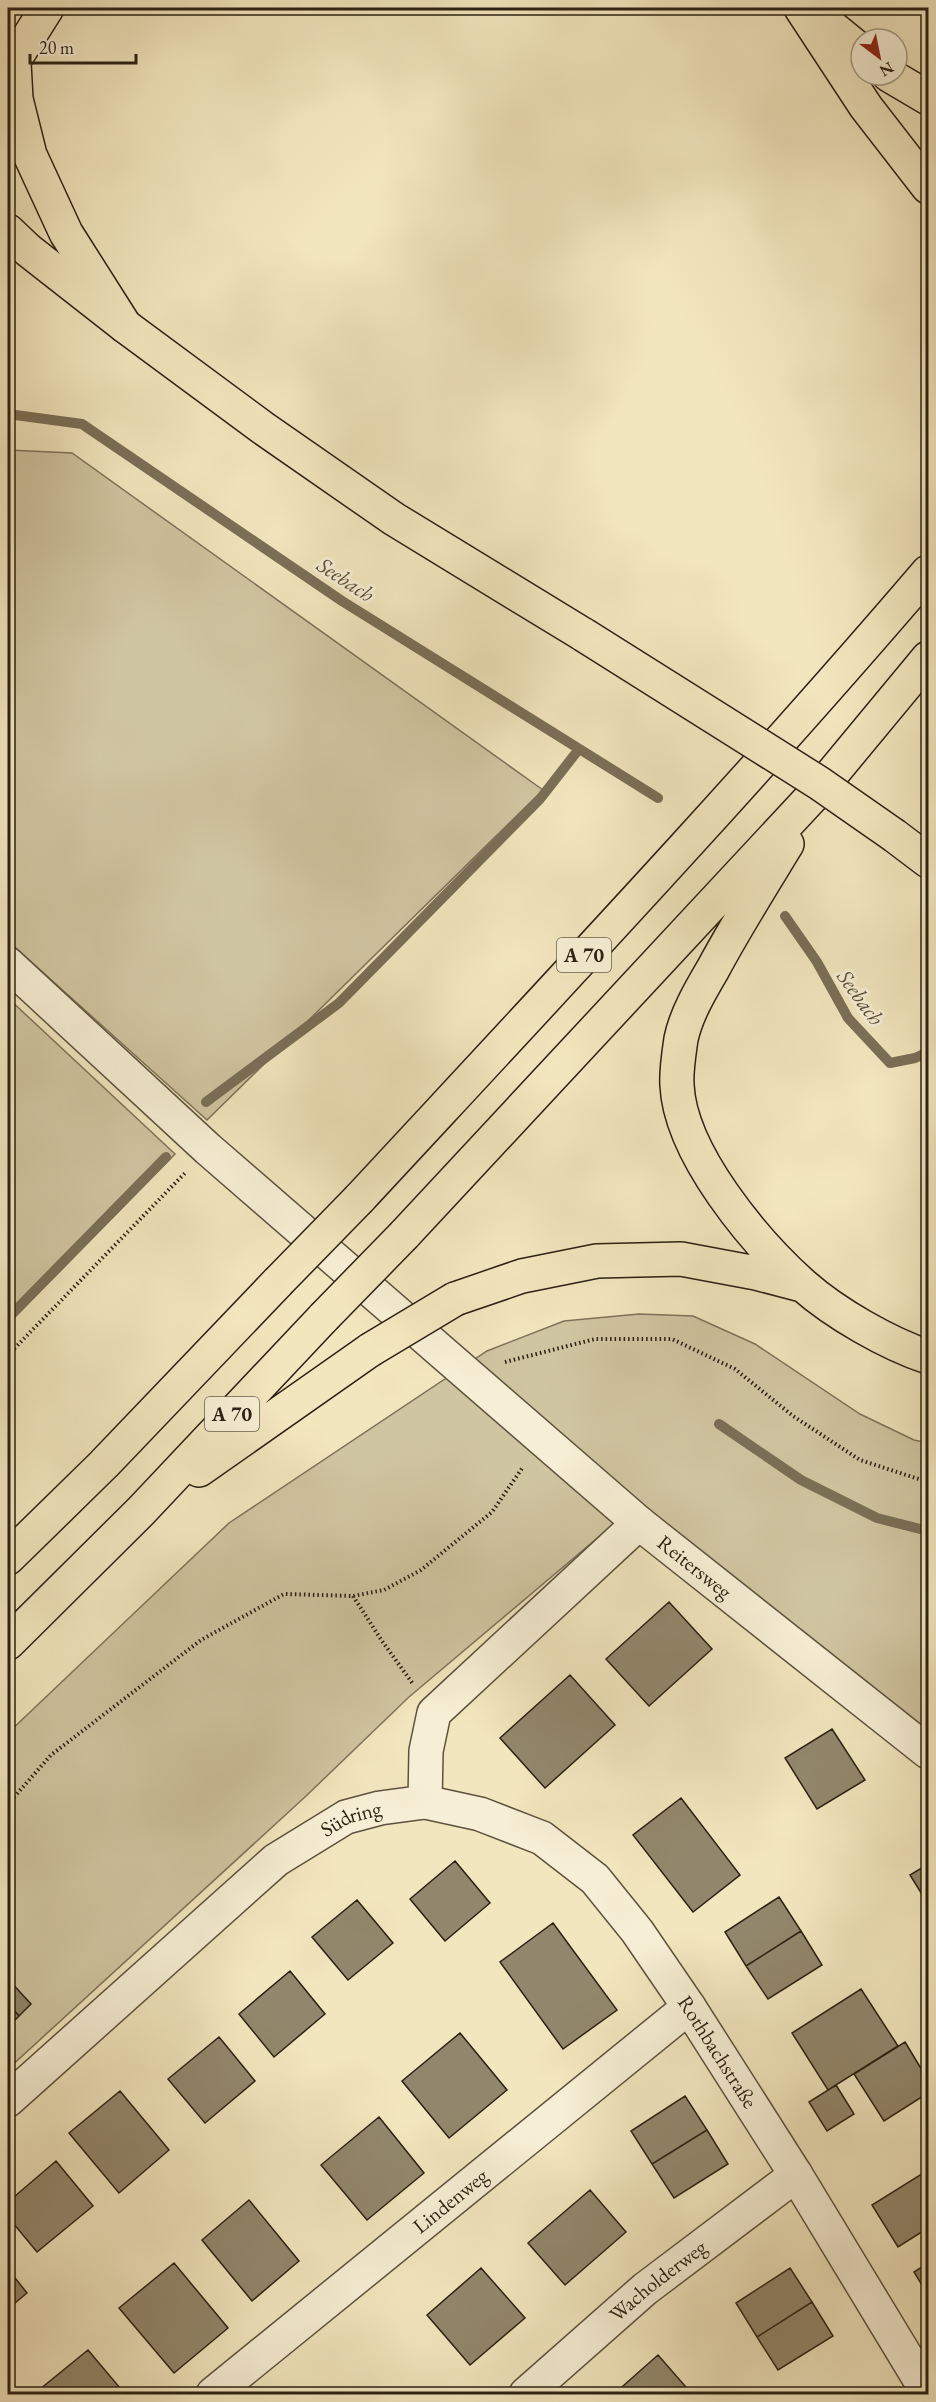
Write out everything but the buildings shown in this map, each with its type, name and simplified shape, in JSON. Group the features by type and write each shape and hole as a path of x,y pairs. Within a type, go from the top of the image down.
{"main road":[{"path":"47,8 11,67 16,99 30,155 66,232 125,326"},
{"path":"801,8 866,107 928,187"},
{"path":"807,8 849,41"},
{"path":"909,87 928,98"},
{"path":"8,231 28,250 125,326 263,428 394,519 780,758 928,861"},
{"path":"901,604 928,552"},
{"name":"A 70","path":"8,1558 104,1464 359,1199 633,902 928,572"},
{"name":"A 70","path":"8,1643 141,1511 404,1235 822,786 928,658"},
{"path":"822,786 696,999 682,1038 677,1085 685,1122 702,1164 765,1246 804,1286 858,1324 928,1357"},
{"path":"141,1511 370,1350 455,1299 522,1276 597,1261 681,1259 756,1273 804,1286"}],"street":[{"name":"Reitersweg","path":"8,964 208,1149 639,1523 928,1752"},
{"path":"425,1802 426,1751 435,1713 639,1523"},
{"name":"Rothbachstraße","path":"425,1802 480,1814 542,1838 595,1879 638,1931 689,2007 796,2175 928,2393"},
{"name":"Südring","path":"8,2100 276,1860 346,1817 380,1808 425,1802"},
{"name":"Lindenweg","path":"213,2394 689,2007"},
{"name":"Wacholderweg","path":"542,2389 645,2289 796,2175"}],"path":[{"path":"8,1355 208,1149"},
{"path":"467,1374 513,1359 595,1339 672,1339 735,1369 793,1416 860,1460 928,1482"},
{"path":"8,1804 51,1755 201,1640 284,1594 353,1596 384,1590 421,1570 492,1512 541,1438"},
{"path":"353,1596 382,1641 435,1713"}],"shaded area":[{"path":"8,450 72,453 543,790 207,1120 8,941"},
{"path":"8,998 175,1154 8,1324"},
{"path":"639,1314 693,1316 755,1344 860,1414 914,1440 928,1443 928,1748 633,1508 409,1697 305,1797 8,2069 8,1733 229,1523 487,1351 564,1321"}],"waterway":[{"name":"Seebach","path":"8,414 82,424 342,601 658,798"},
{"path":"206,1102 339,1003 540,799 579,749"},
{"name":"Seebach","path":"785,916 817,962 848,1018 890,1063 915,1058 928,1052"},
{"path":"8,1318 166,1157"},
{"path":"719,1424 801,1480 877,1518 928,1531"}]}
